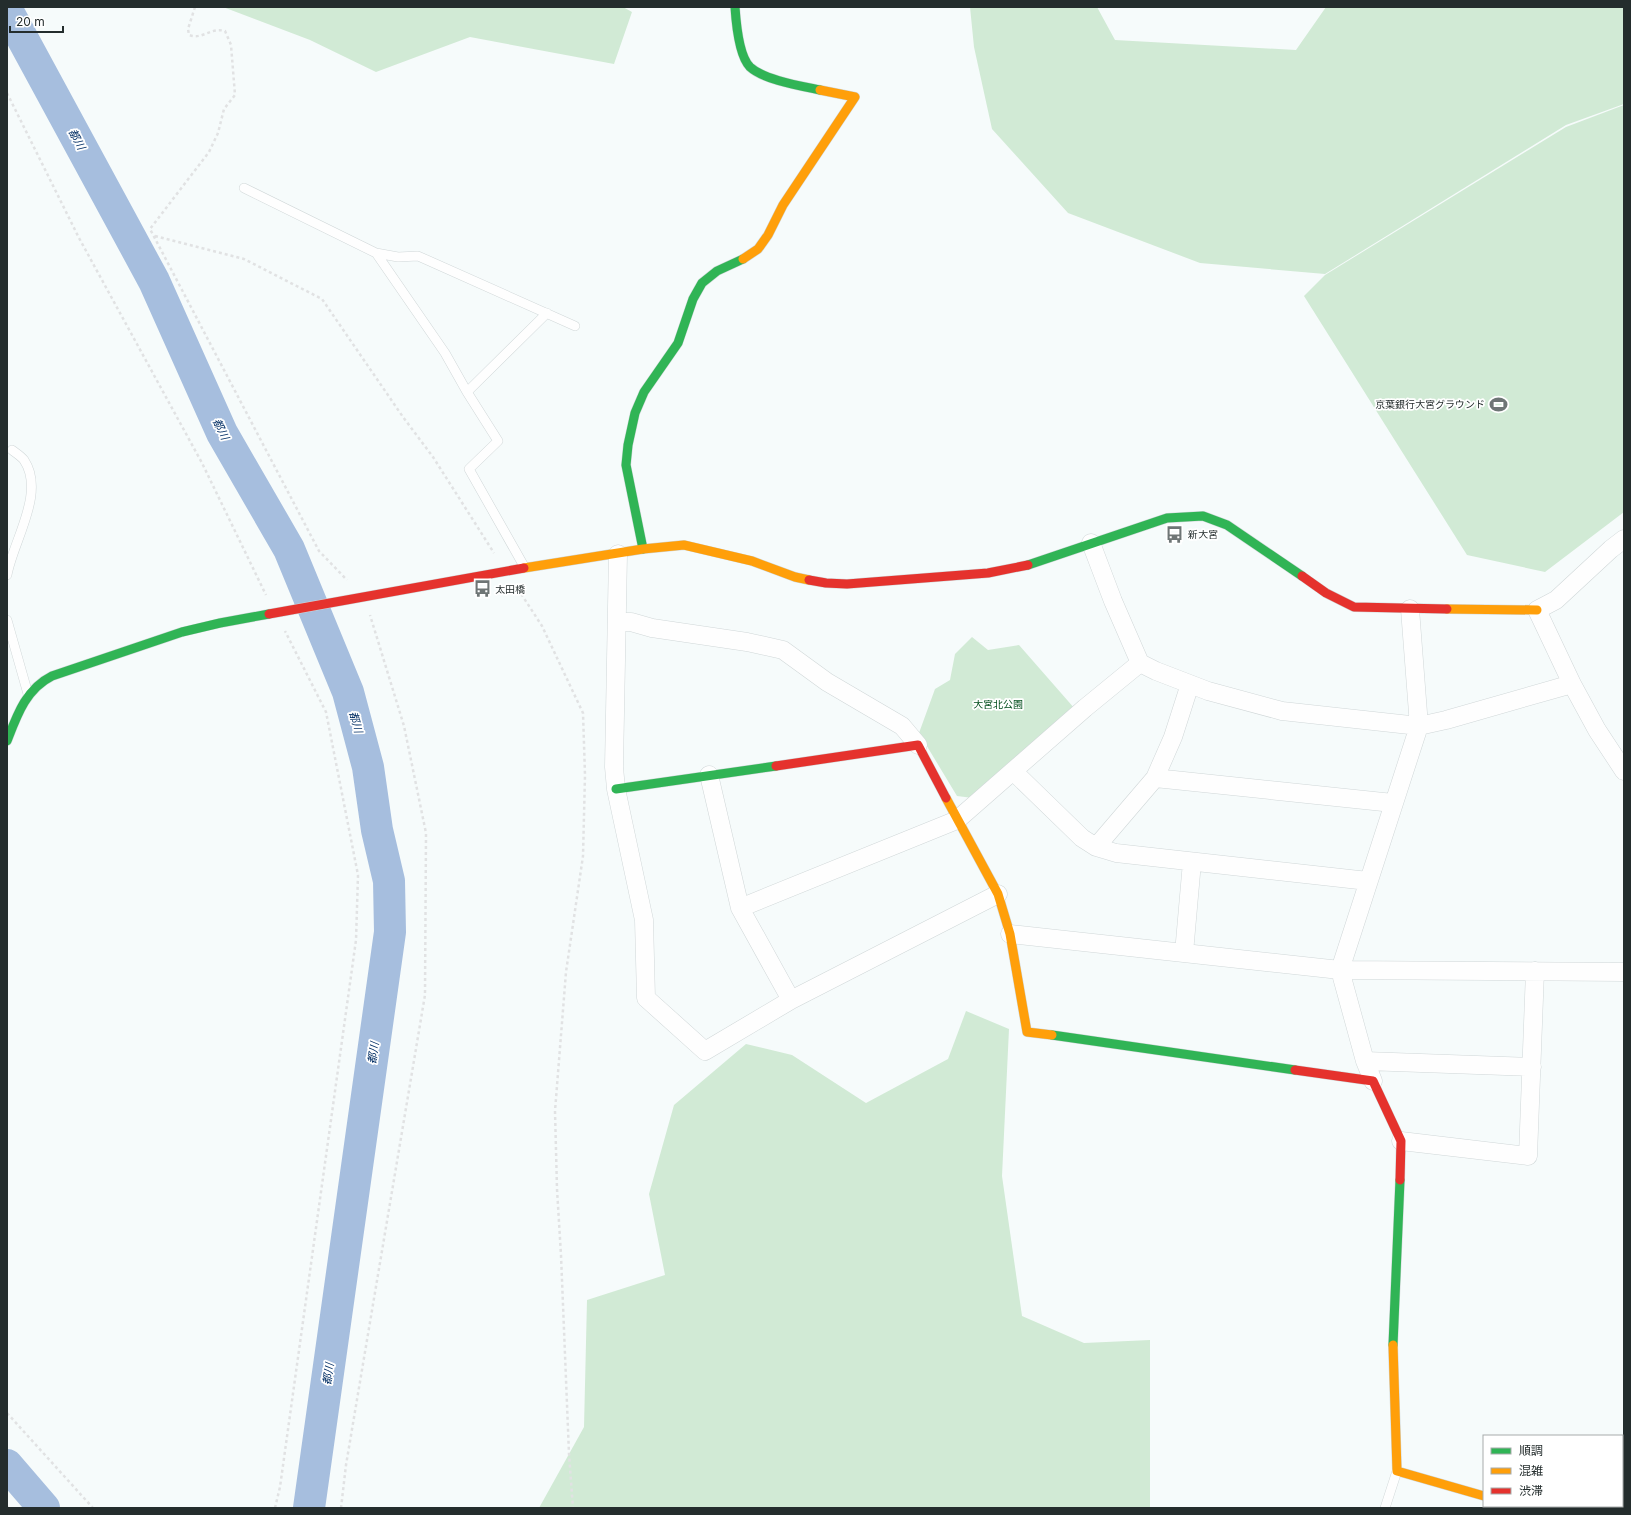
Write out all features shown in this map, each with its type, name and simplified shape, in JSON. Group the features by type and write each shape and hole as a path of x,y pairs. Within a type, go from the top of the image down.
{"street":[{"path":"643,549 626,465 628,445 635,413 644,392 678,343 693,300 702,283 717,272 746,258 758,250 768,235 783,204 855,98 768,77 750,67 744,58 735,7"},
{"path":"7,741 18,710 29,695 42,682 59,672 182,632 220,623 275,613 525,568 643,549 684,545 752,561 795,578 826,583 847,584 995,572 1024,567 1167,518 1203,516 1227,525 1326,593 1354,607 1537,610 1556,600 1610,549 1624,539"},
{"path":"1091,543 1113,601 1140,663 1156,671 1208,691 1282,711 1419,726 1446,720 1572,684"},
{"path":"618,554 614,767 616,788 644,920 646,998 705,1051 791,1000 998,894"},
{"path":"1410,609 1419,726 1340,970 1365,1061 1401,1141 1393,1351 1397,1472 1483,1496"},
{"path":"1537,610 1572,684 1597,730 1624,771"},
{"path":"617,622 631,622 652,628 747,642 783,650 827,682 902,726 918,745 998,894 1010,934 1027,1032 1373,1081"},
{"path":"740,908 957,820 1085,708 1140,663"},
{"path":"1096,847 1155,778 1173,737 1190,684"},
{"path":"616,788 918,745"},
{"path":"1013,771 1082,838 1096,847 1116,853 1368,881"},
{"path":"709,775 740,908 791,1000"},
{"path":"1155,778 1393,803"},
{"path":"1184,953 1192,862"},
{"path":"1010,934 1340,970 1624,972"},
{"path":"1401,1141 1528,1156 1535,971"},
{"path":"1365,1061 1532,1067"},
{"path":"1566,1507 1578,1508"}],"lane":[{"path":"244,188 376,254 398,257 418,256 575,326"},
{"path":"376,254 445,353 467,392 498,440 469,469 525,568"},
{"path":"467,392 547,313"},
{"path":"7,575 9,562 25,522 30,494 30,476 24,460 12,450"},
{"path":"7,620 17,659 29,695"},
{"path":"1385,1508 1397,1472"}],"path":[{"path":"195,7 188,29 189,35 196,38 218,29 224,31 231,45 235,95 224,109 218,134 209,152 150,229 319,551 365,598 404,726 426,833 425,994 340,1508"},
{"path":"7,93 79,238 202,463 275,613 326,712 358,875 356,940 282,1471 275,1508"},
{"path":"155,236 244,258 322,299 433,458 542,626 583,713 585,774 583,856 566,972 555,1111 569,1454 573,1508"},
{"path":"7,1413 93,1508"}],"green space":[{"path":"223,7 623,7 632,12 614,64 470,37 376,72 310,40"},
{"path":"970,7 1097,7 1115,40 1296,50 1326,7 1624,7 1624,104 1566,125 1325,274 1200,263 1068,213 992,129 974,47"},
{"name":"京葉銀行大宮グラウンド","path":"1624,105 1624,512 1545,572 1467,555 1304,296 1325,275 1566,127"},
{"name":"大宮北公園","path":"972,637 988,650 1019,645 1075,709 973,798 957,796 919,733 935,689 950,680 955,654"},
{"path":"966,1011 1009,1029 1002,1176 1022,1316 1084,1343 1150,1340 1150,1508 539,1508 584,1427 587,1300 665,1275 649,1194 674,1105 746,1044 792,1055 866,1103 948,1059"}],"waterway":[{"name":"都川","path":"7,10 154,281 222,433 289,549 348,692 368,767 377,830 389,881 390,932 309,1508"},
{"path":"7,1465 44,1508"}],"traffic: fast":[{"path":"735,7 737,30 741,47 746,62 750,67 756,72 773,79 820,90"},
{"path":"643,549 626,465 628,445 635,413 644,392 678,343 693,299 702,283 717,271 743,259"},
{"path":"1028,565 1167,518 1203,516 1227,525 1302,576"},
{"path":"7,741 19,712 29,695 43,681 52,676 182,632 269,614"},
{"path":"616,789 776,766"},
{"path":"1052,1035 1295,1070"},
{"path":"1393,1345 1400,1180"}],"traffic: slow":[{"path":"743,259 758,249 768,235 783,205 855,97 820,90"},
{"path":"524,568 643,549 684,545 752,561 795,577 809,580"},
{"path":"1447,609 1537,610"},
{"path":"946,798 998,894 1010,934 1027,1032 1052,1035"},
{"path":"1393,1345 1397,1471 1483,1496"}],"traffic: jam":[{"path":"809,580 826,583 847,584 988,573 1028,565"},
{"path":"269,614 524,568"},
{"path":"1302,576 1326,593 1354,607 1447,609"},
{"path":"776,766 918,745 946,798"},
{"path":"1295,1070 1373,1081 1401,1141 1400,1180"}],"place":[{"name":"京葉銀行大宮グラウンド","path":"1498,404"},
{"name":"新大宮","path":"1175,534"},
{"name":"太田橋","path":"482,589"}]}
